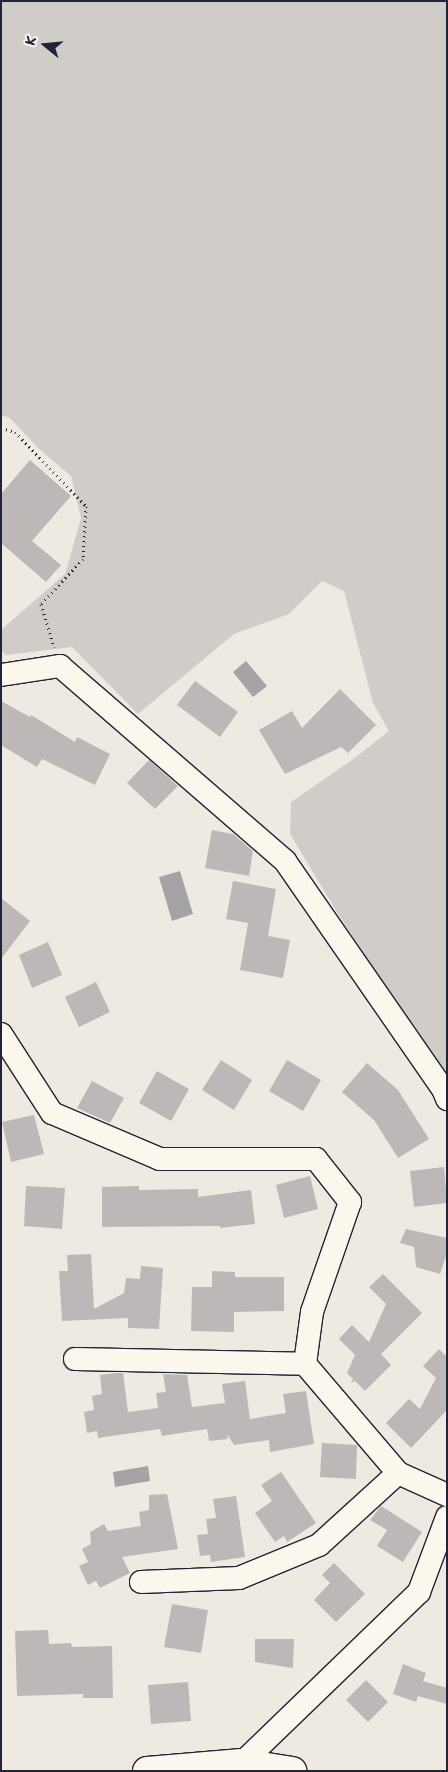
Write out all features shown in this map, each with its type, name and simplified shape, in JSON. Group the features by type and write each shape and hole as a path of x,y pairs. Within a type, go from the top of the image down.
{"street":[{"path":"1,675 60,666 285,861 443,1090 447,1100"},
{"path":"1,1034 52,1112 160,1159 316,1159 350,1202 312,1312 305,1364 398,1473 447,1495"},
{"path":"76,1359 305,1364"},
{"path":"140,1582 239,1578 319,1545 398,1473"},
{"path":"242,1763 418,1592 447,1517"},
{"path":"148,1771 242,1763 292,1771"}],"path":[{"path":"1,428 15,432 86,506 83,559 41,604 60,666"}],"shaded area":[{"path":"1,1 447,1 447,1076 444,1077 340,917 290,834 291,802 352,760 389,731 373,703 344,591 322,581 289,614 234,634 138,714 72,647 6,655 1,650 1,630 65,574 81,518 71,476 39,449 10,418 1,415"},
{"path":"246,661 267,686 253,697 233,672"},
{"path":"180,871 193,914 172,921 159,877"},
{"path":"148,1466 150,1481 115,1487 113,1472"}],"building":[{"path":"30,460 71,496 32,541 61,565 46,582 1,543 1,494"},
{"path":"195,681 238,712 220,737 177,705"},
{"path":"340,689 376,725 348,753 341,747 285,774 259,730 292,711 302,728"},
{"path":"1,701 30,717 31,715 75,742 77,737 110,754 95,785 42,759 37,767 1,745"},
{"path":"149,760 178,786 155,809 127,783"},
{"path":"212,830 233,834 253,851 249,876 205,868"},
{"path":"233,881 276,889 268,936 290,940 283,978 240,970 248,923 226,919"},
{"path":"1,898 30,921 1,959"},
{"path":"48,942 62,975 32,988 19,955"},
{"path":"96,982 110,1012 79,1027 65,997"},
{"path":"221,1060 252,1080 234,1110 202,1090"},
{"path":"287,1060 321,1080 303,1111 269,1091"},
{"path":"367,1063 398,1090 429,1139 398,1158 374,1120 342,1092"},
{"path":"157,1071 189,1089 171,1121 139,1103"},
{"path":"92,1081 124,1098 110,1123 77,1108"},
{"path":"34,1115 44,1154 11,1162 2,1122"},
{"path":"444,1167 447,1203 414,1207 410,1171"},
{"path":"310,1176 318,1209 284,1218 276,1185"},
{"path":"26,1186 65,1188 62,1229 24,1226"},
{"path":"139,1186 139,1190 198,1189 198,1197 251,1190 255,1224 220,1228 220,1226 102,1227 102,1187"},
{"path":"406,1229 447,1238 447,1253 440,1274 416,1267 414,1247 400,1243"},
{"path":"91,1254 94,1309 124,1293 126,1278 140,1279 141,1266 163,1268 159,1329 128,1328 128,1318 62,1321 59,1271 68,1271 67,1255"},
{"path":"212,1271 235,1272 235,1277 284,1277 284,1311 234,1312 234,1332 191,1331 192,1287 212,1287"},
{"path":"383,1274 422,1313 381,1354 391,1365 365,1391 355,1381 351,1383 353,1379 347,1373 355,1355 339,1339 352,1325 369,1342 386,1304 369,1287"},
{"path":"439,1349 447,1357 447,1410 411,1448 386,1423 409,1399 420,1409 436,1378 423,1366"},
{"path":"123,1373 128,1412 158,1408 156,1393 166,1392 163,1374 187,1375 192,1407 225,1403 222,1384 245,1381 250,1419 286,1413 283,1394 306,1391 314,1444 270,1452 269,1440 234,1445 227,1434 228,1439 209,1441 207,1429 162,1436 160,1429 98,1438 97,1431 87,1433 84,1412 94,1410 92,1396 102,1394 100,1375"},
{"path":"322,1443 357,1445 356,1479 320,1477"},
{"path":"281,1472 316,1523 287,1542 284,1536 275,1542 255,1513 272,1501 261,1485"},
{"path":"167,1494 178,1549 122,1557 130,1573 100,1588 96,1581 88,1585 79,1566 88,1562 82,1549 91,1544 90,1532 104,1524 108,1531 141,1526 139,1512 149,1510 149,1495"},
{"path":"236,1496 245,1557 211,1562 210,1555 200,1556 197,1535 208,1534 206,1519 216,1518 213,1499"},
{"path":"381,1506 422,1532 403,1562 377,1546 387,1530 370,1520"},
{"path":"334,1563 365,1594 336,1622 314,1600 330,1583 322,1575"},
{"path":"172,1604 208,1610 201,1653 164,1647"},
{"path":"48,1630 49,1644 71,1643 72,1647 112,1646 113,1698 83,1698 83,1694 17,1696 15,1631"},
{"path":"255,1639 294,1639 293,1668 255,1662"},
{"path":"403,1664 426,1673 423,1681 447,1688 447,1704 418,1696 416,1702 393,1694"},
{"path":"366,1680 388,1702 368,1722 346,1700"},
{"path":"188,1682 191,1721 151,1724 148,1685"}]}
